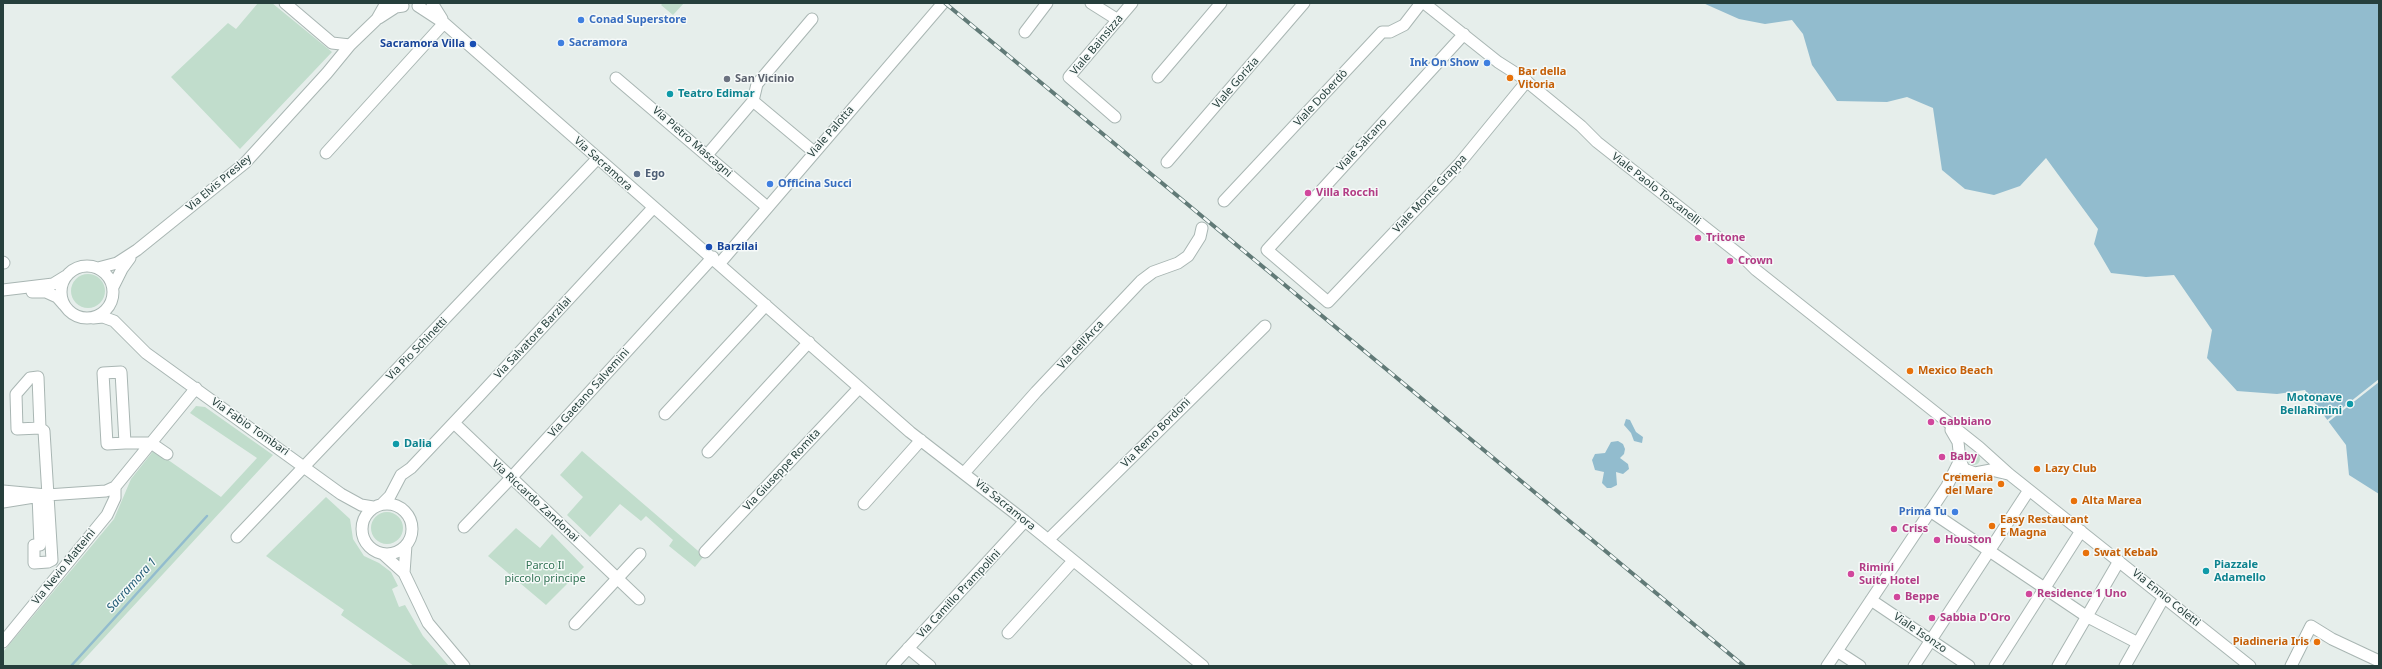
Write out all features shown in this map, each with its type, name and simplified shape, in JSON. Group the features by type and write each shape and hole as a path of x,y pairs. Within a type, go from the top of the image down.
{"street":[{"path":"285,3 332,43 350,45"},
{"name":"Via Elvis Presley","path":"327,73 338,66 361,36 377,19 386,3"},
{"name":"Via Sacramora","path":"432,3 444,23"},
{"name":"Viale Palotta","path":"716,260 767,207 943,3"},
{"path":"1025,32 1048,3"},
{"path":"1091,3 1118,20"},
{"name":"Viale Bainsizza","path":"1115,117 1069,78 1132,3"},
{"path":"1158,77 1221,3"},
{"name":"Viale Gorizia","path":"1167,162 1304,3"},
{"name":"Viale Paolo Toscanelli","path":"1422,3 1527,81 1581,126 1597,142 2081,531"},
{"name":"Viale Doberdò","path":"1224,201 1382,32 1390,32 1404,25 1422,3"},
{"path":"401,4 421,4"},
{"name":"Via Elvis Presley","path":"377,19 401,4"},
{"name":"Via Sacramora","path":"421,4 653,208 716,260 859,388 921,440 1025,521 1203,666"},
{"path":"707,155 753,101 757,84 812,20"},
{"path":"326,153 444,23"},
{"name":"Viale Salcano","path":"1328,302 1267,250 1464,34"},
{"name":"Via Elvis Presley","path":"98,268 117,263 137,250 245,163 327,73 334,62 361,36"},
{"path":"332,43 334,62"},
{"name":"Via Pietro Mascagni","path":"616,78 767,207"},
{"name":"Viale Monte Grappa","path":"1328,302 1476,144 1527,81"},
{"path":"753,101 814,152"},
{"name":"Via Pio Schinetti","path":"237,537 597,159"},
{"name":"Via Salvatore Barzilai","path":"378,506 390,496 401,475 411,468 454,423 653,208"},
{"name":"Via dell'Arca","path":"964,473 1036,392 1141,281 1154,272 1178,263 1188,256 1200,237 1202,228"},
{"name":"Via Elvis Presley","path":"113,292 122,269 137,250"},
{"name":"Via Gaetano Salvemini","path":"464,527 716,260"},
{"path":"81,266 98,268 108,276 113,292 106,311 93,318 77,317 64,306 57,297 46,292 3,291 53,284 81,266"},
{"path":"64,306 61,290 67,275"},
{"name":"Via Fabio Tombari","path":"113,292 116,314 158,361"},
{"path":"692,377 765,304"},
{"path":"665,414 765,304"},
{"name":"Via Fabio Tombari","path":"93,318 103,317 114,321 146,352 306,466 341,494 357,511 362,523"},
{"name":"Via Remo Bordoni","path":"1048,540 1265,326"},
{"path":"708,452 809,342"},
{"path":"125,443 121,372 102,373 107,444 151,443 167,454"},
{"path":"40,428 17,429 16,394 30,378 38,377 40,428 44,432 40,495 40,545 34,545 34,563 48,562 52,560 40,495"},
{"path":"3,491 40,495 106,491 115,487 196,388"},
{"name":"Via Giuseppe Romita","path":"705,552 859,388"},
{"name":"Viale Paolo Toscanelli","path":"1945,421 1957,438 1961,465 1969,472 1981,470 1999,471 2009,474"},
{"name":"Via Riccardo Zandonai","path":"454,423 639,599"},
{"path":"864,504 921,440"},
{"path":"1827,666 1947,486 1965,448 1972,446 1982,450 1987,458 1986,465 1981,470"},
{"name":"Via Salvatore Barzilai","path":"401,508 399,494 411,468"},
{"path":"1947,486 1956,478 1969,472"},
{"name":"Via Nevio Matteini","path":"3,642 107,515 115,498 115,487"},
{"path":"1914,666 2029,490"},
{"name":"Via Fabio Tombari","path":"341,494 361,505 378,506"},
{"path":"3,502 33,498 40,495"},
{"path":"395,505 401,508 406,513 412,525 410,539 406,545 396,553 383,554 376,552 362,537 362,523 368,511 378,506 395,505"},
{"path":"1930,511 1988,552 2086,616 2138,643"},
{"name":"Via Camillo Prampolini","path":"892,666 1025,521"},
{"path":"1995,666 2081,531"},
{"name":"Via Ennio Coletti","path":"2081,531 2250,666"},
{"path":"404,573 406,545"},
{"path":"383,554 404,573 428,623 464,666"},
{"path":"575,624 640,554"},
{"path":"1008,633 1073,561"},
{"path":"2058,666 2119,561"},
{"path":"2125,666 2164,597"},
{"name":"Viale Isonzo","path":"1871,600 1969,666"},
{"path":"2291,666 2311,626 2332,639 2379,661"},
{"path":"908,648 930,666"},
{"path":"1837,651 1860,666"}],"green space":[{"path":"258,3 272,3 332,52 240,149 171,77 228,23 236,29"},
{"path":"663,3 684,3 673,15 661,5"},
{"path":"88,274 100,279 105,291 100,303 88,308 76,303 71,291 76,279"},
{"path":"196,406 205,407 273,455 78,666 3,666 3,652 114,519 131,479 154,450 221,497 257,458 190,413"},
{"path":"582,451 704,556 695,567 669,546 673,540 646,516 641,521 620,504 590,537 567,515 583,497 560,475"},
{"path":"1976,453 1979,454 1979,464 1972,465 1969,464 1968,457 1969,454"},
{"path":"326,497 350,519 353,539 364,556 379,563 391,572 398,586 392,589 399,607 405,605 423,636 449,666 414,666 341,615 344,610 266,556"},
{"path":"390,512 396,514 401,519 403,528 401,537 396,542 384,544 378,542 373,537 371,525 373,519 378,514"},
{"name":"Parco Il piccolo principe","path":"516,528 540,548 552,534 584,567 546,605 488,556"}],"water":[{"path":"1703,3 2379,3 2379,494 2349,475 2346,445 2305,390 2277,394 2237,391 2207,358 2212,330 2174,275 2146,277 2111,273 2094,244 2098,229 2046,158 2020,186 1994,195 1965,189 1942,170 1933,108 1907,97 1887,102 1837,101 1812,65 1803,34 1792,20 1765,24 1739,19"},
{"path":"1626,419 1630,420 1636,432 1643,437 1642,443 1634,441 1631,433 1624,425"},
{"path":"1618,441 1623,444 1625,449 1624,454 1620,458 1628,464 1629,469 1623,474 1616,472 1617,485 1607,488 1602,483 1604,472 1595,470 1592,460 1595,454 1605,453 1611,442"}],"pier":[{"name":"Motonave BellaRimini","path":"2379,379 2379,382 2327,423 2326,421"}],"waterway":[{"name":"Sacramora 1","path":"71,666 207,516"}],"railway":[{"path":"945,3 1744,666"}],"place":[{"name":"Conad Superstore","path":"581,20"},
{"name":"Sacramora","path":"561,43"},
{"name":"Sacramora Villa","path":"473,44"},
{"name":"Ink On Show","path":"1487,63"},
{"name":"Bar della Vitoria","path":"1510,78"},
{"name":"San Vicinio","path":"727,79"},
{"name":"Teatro Edimar","path":"670,94"},
{"name":"Ego","path":"637,174"},
{"name":"Officina Succi","path":"770,184"},
{"name":"Villa Rocchi","path":"1308,193"},
{"name":"Tritone","path":"1698,238"},
{"name":"Barzilai","path":"709,247"},
{"name":"Crown","path":"1730,261"},
{"name":"Mexico Beach","path":"1910,371"},
{"name":"Motonave BellaRimini","path":"2350,404"},
{"name":"Gabbiano","path":"1931,422"},
{"name":"Dalia","path":"396,444"},
{"name":"Baby","path":"1942,457"},
{"name":"Lazy Club","path":"2037,469"},
{"name":"Cremeria del Mare","path":"2001,484"},
{"name":"Alta Marea","path":"2074,501"},
{"name":"Prima Tu","path":"1955,512"},
{"name":"Easy Restaurant E Magna","path":"1992,526"},
{"name":"Criss","path":"1894,529"},
{"name":"Houston","path":"1937,540"},
{"name":"Swat Kebab","path":"2086,553"},
{"name":"Piazzale Adamello","path":"2206,571"},
{"name":"Rimini Suite Hotel","path":"1851,574"},
{"name":"Residence 1 Uno","path":"2029,594"},
{"name":"Beppe","path":"1897,597"},
{"name":"Sabbia D'Oro","path":"1932,618"},
{"name":"Piadineria Iris","path":"2317,642"}]}
